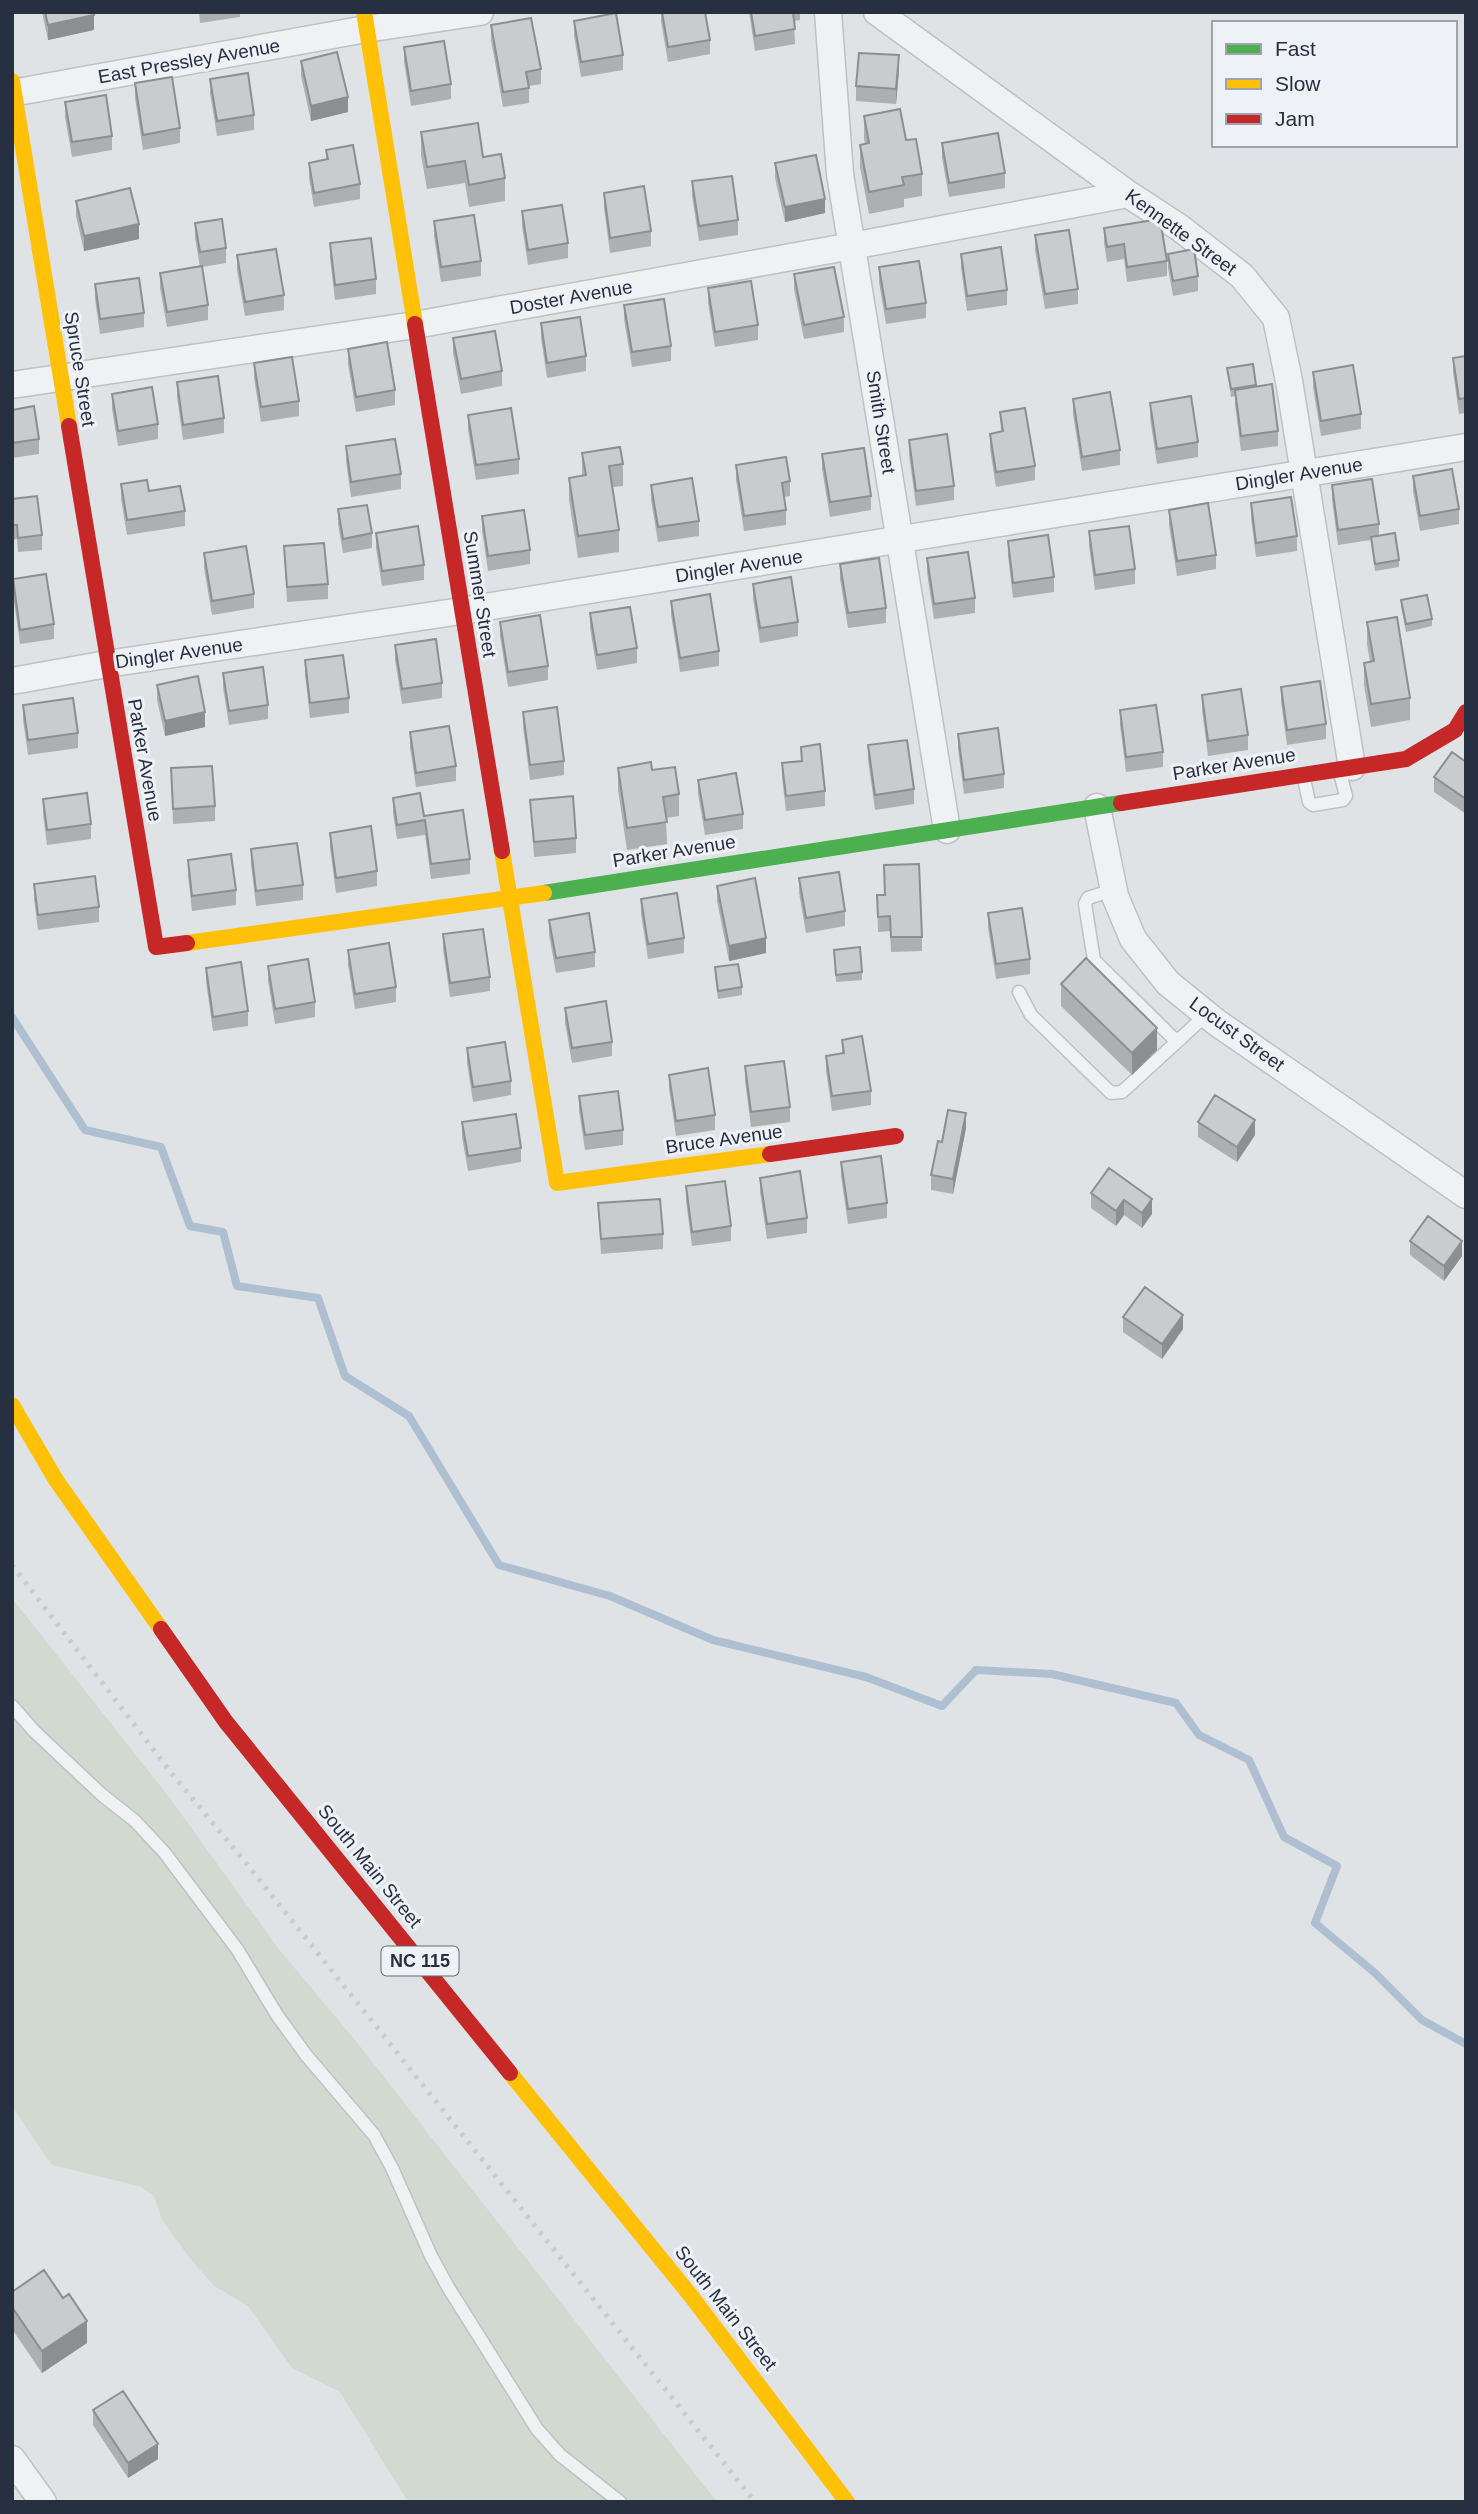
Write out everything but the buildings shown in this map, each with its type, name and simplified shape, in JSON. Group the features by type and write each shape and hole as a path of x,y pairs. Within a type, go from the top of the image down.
{"street":[{"name":"East Pressley Avenue","path":"13,89 365,21 480,12"},
{"name":"Smith Street","path":"828,12 840,174 947,830"},
{"name":"Kennette Street","path":"877,12 1128,194 1180,228 1242,276 1276,318 1304,474 1346,768"},
{"name":"Summer Street","path":"365,21 557,1183"},
{"name":"Spruce Street","path":"13,89 107,664"},
{"name":"Doster Avenue","path":"12,385 415,325 1128,194"},
{"name":"Dingler Avenue","path":"12,681 107,664 461,611 1466,447"},
{"name":"Parker Avenue","path":"107,664 156,947 509,898 1406,759 1455,730 1466,712"},
{"name":"Locust Street","path":"1097,807 1113,890 1133,939 1168,983 1207,1014 1466,1195"},
{"name":"Bruce Avenue","path":"557,1183 896,1136"},
{"name":"South Main Street","path":"12,1405 55,1480 226,1722 691,2296 847,2502"},
{"path":"12,2459 43,2502"}],"lane":[{"path":"1303,775 1309,802 1313,805 1343,800 1346,796 1346,768"},
{"path":"1113,890 1088,898 1085,904 1094,960 1172,1038 1180,1039"},
{"path":"1019,992 1031,1015 1111,1093 1122,1093 1207,1014"},
{"path":"12,1706 44,1740 101,1794 135,1821 164,1852 237,1949 277,2015 306,2055 374,2135 442,2277 537,2429 560,2455 620,2502"}],"shaded area":[{"path":"12,1598 169,1797 278,1948 359,2045 717,2502 408,2502 340,2392 292,2368 248,2306 214,2286 162,2220 154,2196 139,2186 52,2165 12,2107"}],"waterway":[{"path":"12,1017 85,1130 161,1147 190,1226 223,1232 237,1286 318,1298 345,1376 409,1416 499,1565 610,1596 713,1640 866,1677 942,1706 976,1670 1052,1674 1176,1703 1199,1735 1249,1760 1284,1837 1337,1866 1315,1923 1375,1973 1422,2020 1466,2044"}],"railway":[{"path":"12,1565 172,1774 242,1858 755,2502"}],"traffic: fast":[{"path":"544,893 1121,803"}],"traffic: slow":[{"path":"364,12 415,324"},
{"path":"12,81 69,426"},
{"path":"502,851 557,1183 770,1154"},
{"path":"187,943 544,893"},
{"path":"12,1405 56,1480 161,1629"},
{"path":"510,2073 691,2296 847,2502"}],"traffic: jam":[{"path":"415,324 502,851"},
{"path":"69,426 156,947 187,943"},
{"path":"1121,803 1406,759 1455,730 1466,712"},
{"path":"770,1154 896,1136"},
{"path":"161,1629 226,1722 510,2073"}]}
